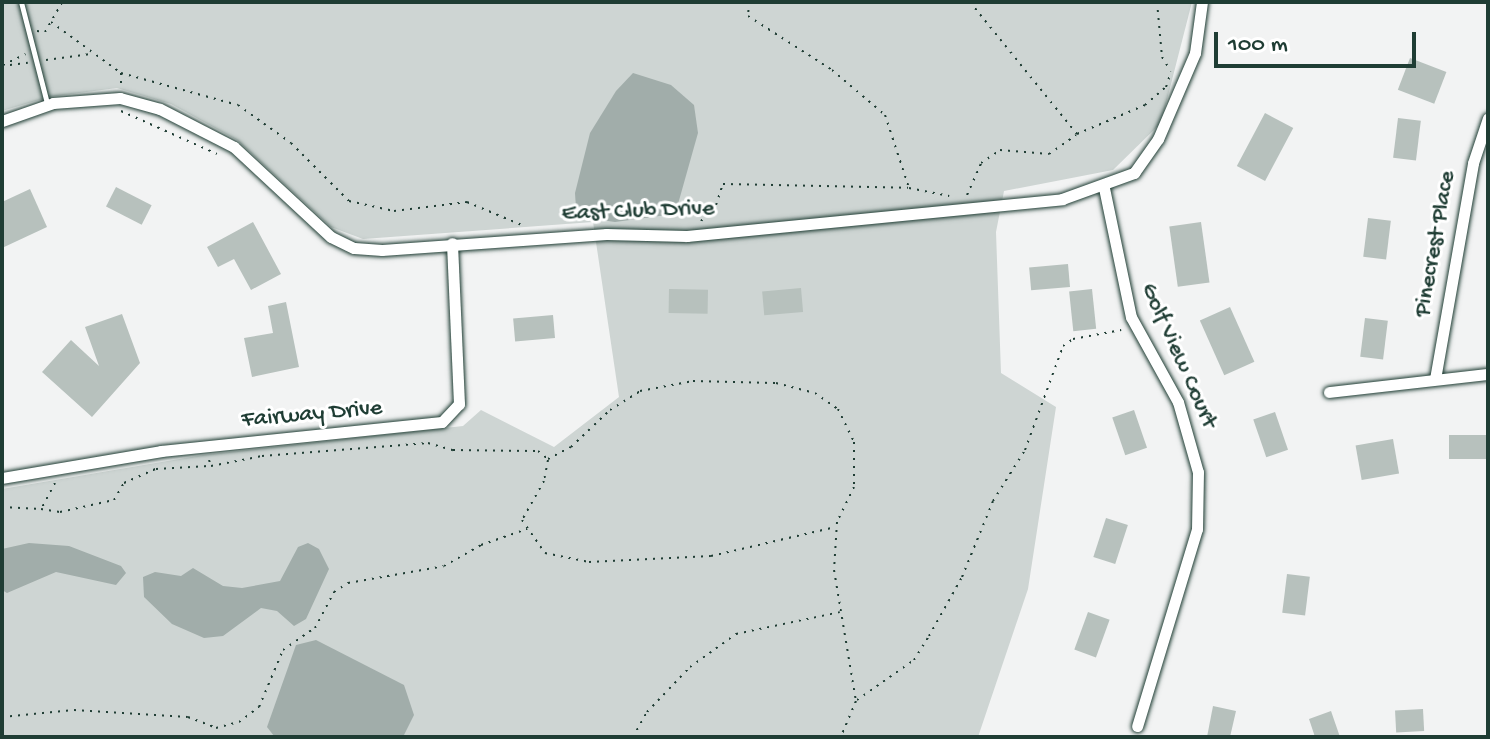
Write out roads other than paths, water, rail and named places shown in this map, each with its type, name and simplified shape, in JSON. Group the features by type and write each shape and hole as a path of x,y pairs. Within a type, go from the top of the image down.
{"street":[{"name":"East Club Drive","path":"2,121 47,104 120,98 186,121 234,147 331,237 354,248 547,237 687,236 964,209 1062,199 1104,188 1134,173 1158,139 1184,85 1202,2"},
{"name":"Pinecrest Place","path":"1435,379 1473,163 1488,118"},
{"name":"Golf View Court","path":"1104,188 1121,283 1137,327 1187,423 1198,472 1197,529 1137,726"},
{"name":"Fairway Drive","path":"2,478 61,472 207,447 442,422 459,404 452,243"},
{"path":"1329,392 1488,374"}],"lane":[{"path":"21,2 33,62 47,104"}]}
